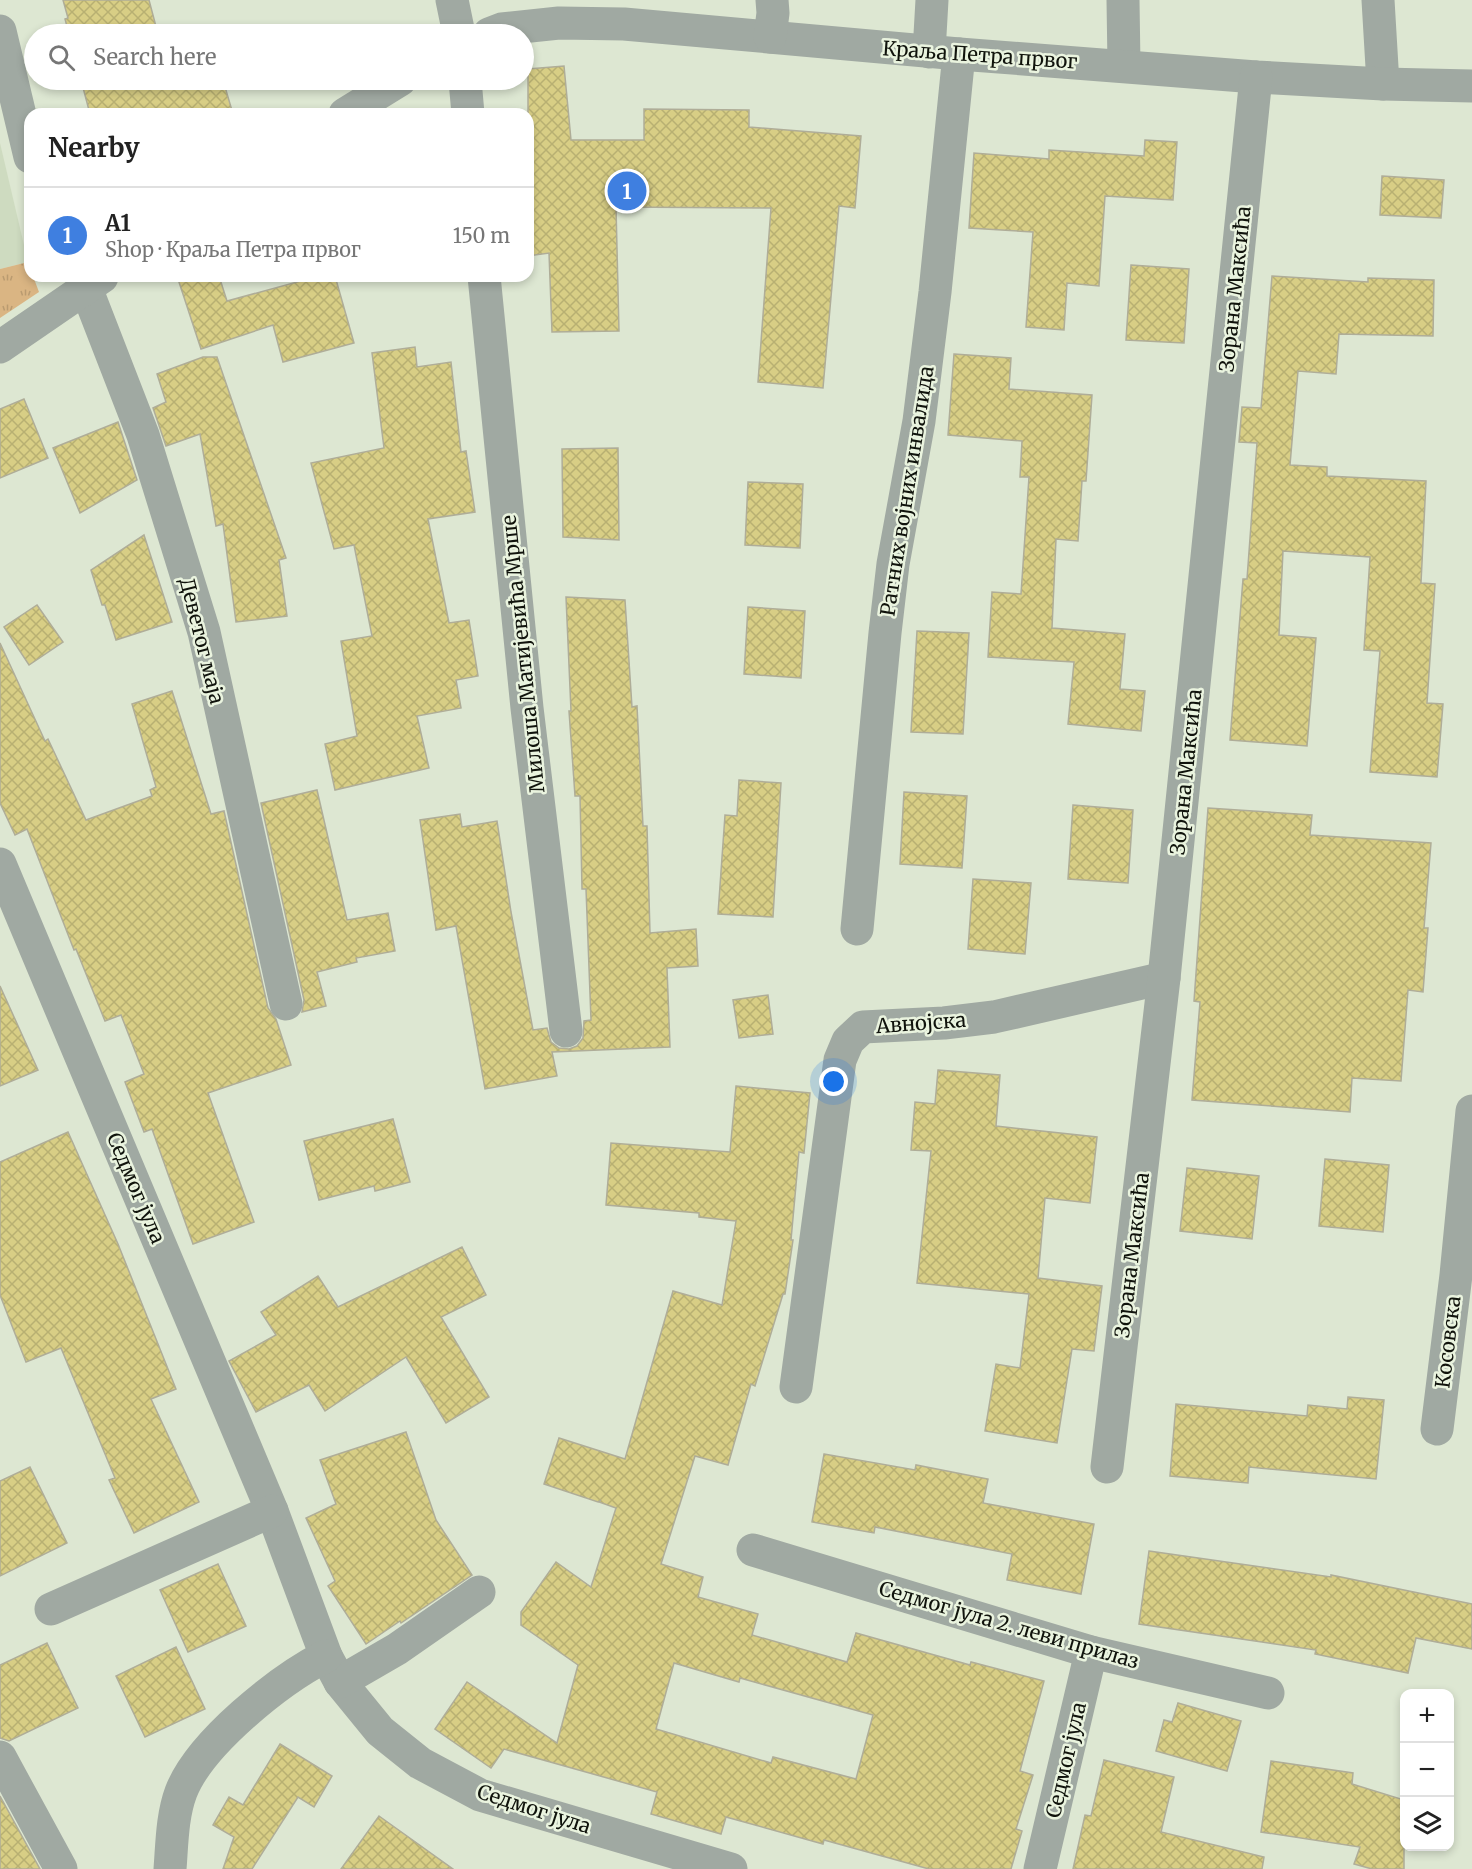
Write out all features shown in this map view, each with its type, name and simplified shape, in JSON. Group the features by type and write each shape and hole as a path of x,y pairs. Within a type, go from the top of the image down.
{"street":[{"path":"452,0 457,24"},
{"path":"770,37 772,0"},
{"name":"Ратних војних инвалида","path":"857,929 893,564 920,421 935,292 944,53 933,0"},
{"path":"1123,0 1124,65"},
{"path":"1378,0 1383,84"},
{"name":"Краља Петра првог","path":"534,26 585,23 706,30 944,53 1256,76 1383,84 1472,86"},
{"path":"0,31 24,132"},
{"name":"Зорана Максића","path":"1107,1467 1164,978 1256,76"},
{"path":"355,108 384,90"},
{"path":"466,90 467,108"},
{"name":"Милоша Матијевића Мрше","path":"485,282 527,708 566,1031"},
{"path":"0,347 79,285"},
{"name":"Деветог маја","path":"79,285 143,435 204,632 286,1004"},
{"name":"Седмог јула","path":"0,864 272,1511 333,1669 380,1731 420,1763 480,1795 731,1869"},
{"name":"Авнојска","path":"796,1387 840,1060 848,1041 863,1027 944,1023 994,1017 1164,978"},
{"name":"Косовска","path":"1437,1429 1456,1275 1472,1111"},
{"path":"51,1609 272,1511"},
{"name":"Седмог јула 2. леви прилаз","path":"753,1550 1091,1652 1268,1693"},
{"path":"170,1869 177,1807 182,1791 196,1764 219,1738 261,1700 288,1678 333,1669 397,1649 479,1592"},
{"name":"Седмог јула","path":"1040,1869 1091,1652"},
{"path":"0,1757 61,1869"}],"shaded area":[{"path":"0,143 24,245 24,263 0,269"}],"green space":[{"path":"24,263 24,282 35,282 39,292 0,318 0,269"}],"building":[{"path":"63,0 149,0 155,24 66,24 65,19 68,18"},
{"path":"564,66 571,140 644,140 644,109 749,110 749,127 861,136 855,208 839,206 823,388 758,382 771,208 616,207 619,331 552,332 549,253 534,255 534,108 528,108 528,90 534,90 534,68"},
{"path":"84,90 226,90 231,108 88,108"},
{"path":"1145,140 1177,142 1173,200 1105,196 1099,286 1067,283 1064,330 1026,327 1033,232 969,228 974,153 1049,159 1049,150 1144,156"},
{"path":"1382,176 1444,180 1441,218 1380,215"},
{"path":"1131,265 1189,269 1184,343 1126,340"},
{"path":"1272,276 1368,282 1368,278 1434,280 1433,336 1339,334 1336,374 1298,371 1290,465 1327,467 1327,476 1426,481 1421,583 1435,584 1427,703 1443,704 1437,777 1370,772 1380,651 1364,650 1370,557 1283,551 1279,635 1316,638 1307,746 1230,740 1243,579 1247,579 1257,443 1239,442 1242,407 1261,408"},
{"path":"179,282 221,282 227,301 297,282 337,282 354,343 283,362 273,325 201,349"},
{"path":"415,347 417,367 451,362 461,452 466,451 475,512 428,519 449,623 469,620 478,676 456,680 461,708 417,716 429,768 335,790 325,744 357,736 341,641 372,636 354,545 334,549 311,463 384,448 372,353"},
{"path":"954,354 1011,358 1009,389 1092,395 1086,481 1082,481 1078,541 1056,539 1052,628 1125,634 1120,689 1145,691 1141,731 1068,724 1074,662 988,657 992,592 1021,594 1029,477 1020,477 1022,441 948,435"},
{"path":"203,357 217,357 286,558 279,560 287,616 236,622 223,524 216,526 200,434 166,446 153,408 166,402 157,374"},
{"path":"24,399 48,458 0,478 0,409"},
{"path":"118,422 137,480 80,513 53,448"},
{"path":"618,448 619,540 563,537 562,449"},
{"path":"748,482 803,484 800,548 745,545"},
{"path":"144,535 172,622 116,640 91,570"},
{"path":"566,597 625,600 632,707 637,706 643,826 647,826 650,933 696,929 698,966 667,968 670,1047 552,1052 557,1076 485,1089 456,926 436,930 420,820 460,814 462,827 497,821 533,1030 547,1028 551,1042 559,1048 569,1049 577,1046 583,1038 584,1021 591,1020 586,889 582,889 580,796 575,796 569,711 571,711"},
{"path":"37,605 63,642 29,665 4,627"},
{"path":"748,607 805,611 801,678 744,674"},
{"path":"917,631 969,633 963,734 911,732"},
{"path":"0,643 45,741 48,739 86,820 152,796 150,790 156,787 132,704 172,691 211,814 224,811 268,1008 276,1019 291,1065 208,1093 254,1222 193,1244 152,1129 144,1132 125,1082 144,1074 121,1015 105,1021 76,949 74,950 27,829 15,835 0,803"},
{"path":"739,780 781,783 773,917 718,914 725,815 737,816"},
{"path":"317,790 347,920 388,913 395,951 356,958 357,962 317,972 326,1006 302,1012 304,1000 261,803"},
{"path":"904,792 967,796 962,868 900,864"},
{"path":"1073,805 1133,810 1128,883 1068,879"},
{"path":"1208,808 1312,815 1310,835 1431,843 1424,928 1428,928 1423,992 1408,990 1401,1081 1352,1078 1350,1112 1192,1100 1200,1002 1194,1001"},
{"path":"973,879 1031,883 1025,954 968,949"},
{"path":"0,986 38,1070 0,1086"},
{"path":"768,995 773,1034 739,1038 733,1000"},
{"path":"938,1070 1000,1075 996,1126 1097,1137 1090,1203 1045,1198 1038,1278 1102,1286 1094,1351 1072,1349 1057,1443 985,1431 996,1364 1020,1368 1029,1294 917,1283 931,1151 911,1150 915,1102 935,1104"},
{"path":"736,1086 810,1093 804,1153 799,1152 791,1240 793,1240 785,1294 783,1294 755,1386 751,1384 728,1465 695,1456 661,1564 703,1577 698,1597 758,1614 752,1635 847,1662 856,1633 970,1665 971,1662 1044,1681 1020,1771 1033,1775 1016,1829 1022,1831 1011,1869 929,1869 824,1840 823,1844 726,1817 721,1834 651,1814 657,1792 504,1749 491,1768 435,1729 467,1682 557,1743 578,1665 521,1625 521,1612 556,1562 591,1587 616,1508 599,1502 601,1500 598,1502 544,1484 559,1438 625,1459 673,1291 722,1305 736,1221 699,1217 699,1213 606,1205 611,1143 730,1152","holes":["674,1663 739,1682 740,1678 873,1715 856,1779 773,1757 771,1763 656,1729"]},
{"path":"393,1119 410,1182 375,1191 374,1186 319,1200 304,1141"},
{"path":"68,1132 118,1244 176,1389 151,1399 199,1502 134,1533 109,1480 115,1478 61,1348 26,1362 0,1295 0,1162"},
{"path":"1325,1159 1389,1165 1383,1232 1319,1226"},
{"path":"1187,1168 1259,1176 1252,1239 1180,1231"},
{"path":"462,1247 486,1295 441,1317 489,1397 446,1423 406,1357 325,1411 309,1385 256,1412 229,1361 276,1335 261,1312 318,1276 338,1307"},
{"path":"1348,1397 1384,1400 1376,1479 1249,1467 1248,1483 1170,1476 1176,1404 1307,1416 1308,1405 1347,1409"},
{"path":"406,1432 436,1520 472,1575 366,1644 328,1586 335,1581 306,1518 336,1504 320,1460"},
{"path":"824,1454 915,1470 916,1465 988,1479 983,1503 1094,1524 1081,1594 1007,1580 1012,1554 875,1527 874,1533 812,1522"},
{"path":"30,1467 67,1543 0,1576 0,1481"},
{"path":"1149,1551 1331,1577 1331,1575 1472,1604 1472,1649 1416,1638 1408,1673 1315,1654 1316,1650 1139,1624"},
{"path":"218,1564 246,1626 188,1652 160,1590"},
{"path":"47,1643 78,1708 9,1741 0,1738 0,1665"},
{"path":"176,1647 205,1709 145,1737 116,1676"},
{"path":"1178,1703 1241,1721 1227,1771 1156,1751 1164,1720 1172,1722"},
{"path":"280,1744 332,1776 314,1807 298,1797 252,1869 223,1869 234,1837 213,1825 229,1797 243,1805"},
{"path":"1104,1760 1174,1777 1161,1832 1264,1857 1262,1869 1073,1869 1085,1815 1091,1816"},
{"path":"1271,1761 1353,1773 1352,1784 1400,1799 1400,1851 1404,1851 1404,1869 1372,1869 1354,1864 1360,1847 1261,1832"},
{"path":"0,1796 40,1869 0,1869"},
{"path":"379,1816 453,1869 341,1869"}],"place":[{"name":"A1","path":"627,191"}]}
